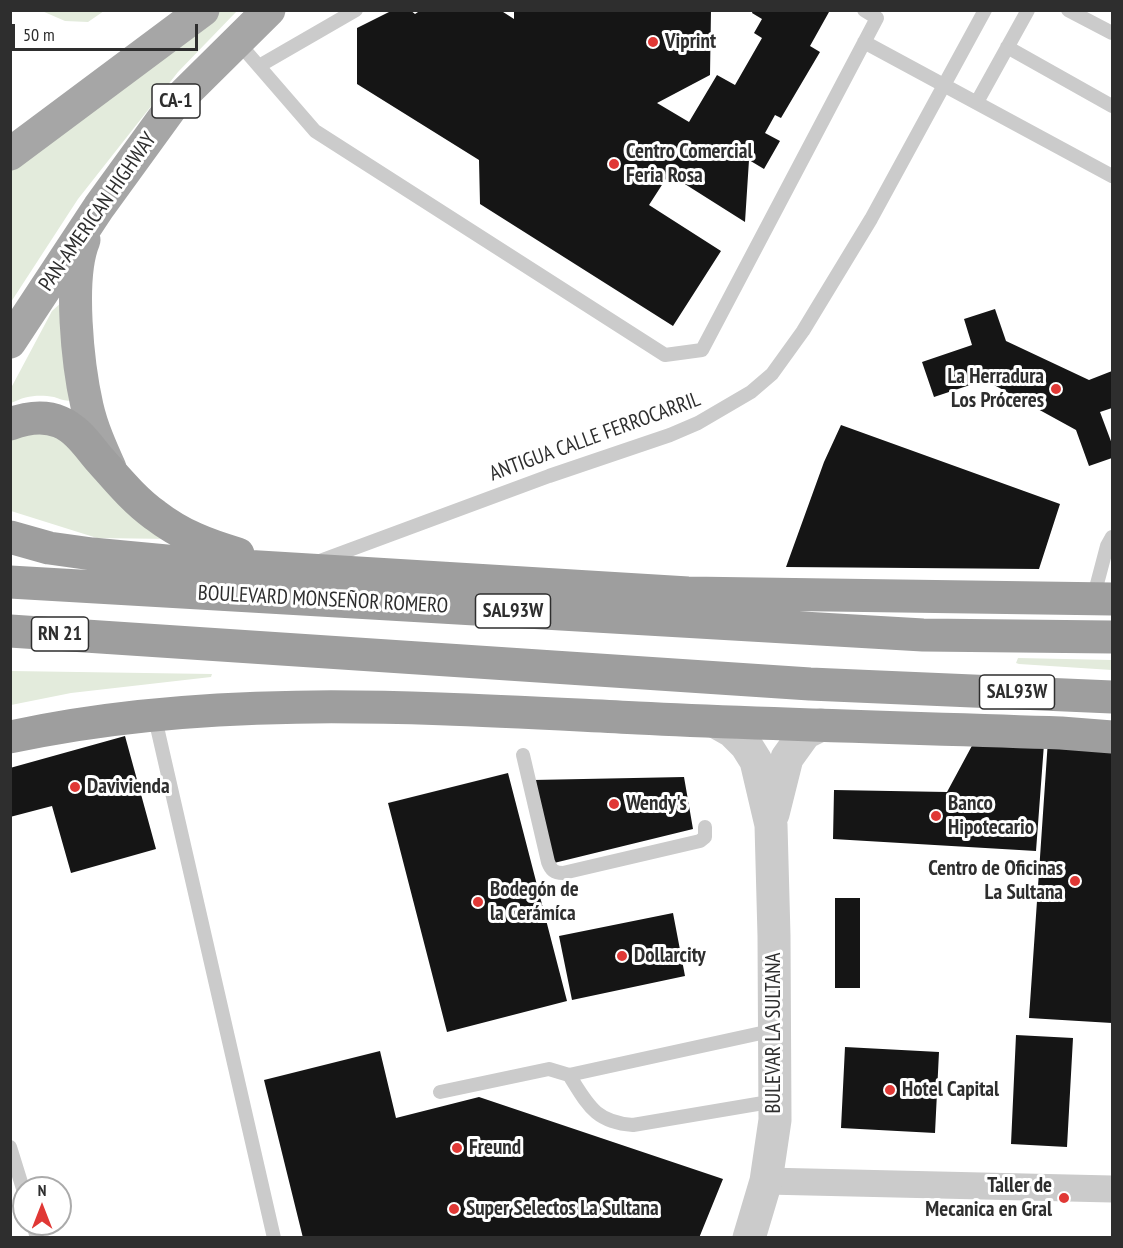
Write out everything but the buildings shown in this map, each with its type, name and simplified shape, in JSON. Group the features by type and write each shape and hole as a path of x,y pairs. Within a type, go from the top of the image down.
{"highway":[{"path":"10,424 33,418 61,422 76,433 113,475 154,515 177,531 201,543 298,568"},
{"path":"10,537 49,548 177,562 688,593 1106,601"},
{"name":"BOULEVARD MONSEÑOR ROMERO","path":"10,582 923,635 1113,637"},
{"name":"RN 21","path":"10,632 109,637"},
{"name":"SAL93W","path":"109,637 810,684 1113,697"},
{"path":"10,736 113,718 285,708 415,708 717,722 1113,736"},
{"path":"1061,733 1113,730"}],"main road":[{"name":"CA-1","path":"10,154 203,10"},
{"name":"PAN-AMERICAN HIGHWAY","path":"10,342 99,207 173,105 269,10"},
{"path":"99,207 82,247 76,276 75,306 87,406 99,443 113,475"}],"street":[{"name":"BULEVAR LA SULTANA","path":"717,722 732,731 746,745 756,761 771,825 775,1120 766,1181 749,1238"},
{"name":"BULEVAR LA SULTANA","path":"771,825 787,758 805,733 821,725"},
{"path":"766,1181 1113,1189"}],"lane":[{"path":"259,66 356,10"},
{"path":"237,41 315,131 665,355 702,350 877,18 864,10"},
{"name":"ANTIGUA CALLE FERROCARRIL","path":"298,568 549,476 670,435 698,423 751,392 772,374 803,331 871,219 984,10"},
{"path":"977,102 1028,10"},
{"path":"1068,10 1113,33"},
{"path":"864,42 1113,176"},
{"path":"1007,47 1113,106"},
{"path":"1106,601 1107,546 1113,537"},
{"path":"154,714 274,1238"},
{"path":"523,755 548,862 551,870 556,873 700,841 705,837 705,827"},
{"path":"440,1092 549,1069 569,1075 775,1030"},
{"path":"569,1075 588,1104 598,1114 607,1120 621,1124 633,1125 775,1101"},
{"path":"10,1147 19,1176"}],"green space":[{"path":"42,11 104,11 88,22 65,21"},
{"path":"217,11 237,11 178,72 78,199 11,302 10,162"},
{"path":"63,301 73,400 37,396 11,403 11,388 52,311"},
{"path":"36,425 71,439 172,539 97,538 11,511 10,434"},
{"path":"1018,658 1112,660 1112,670 1019,664 1016,663"},
{"path":"11,671 212,674 211,677 71,693 11,705"}],"place":[{"name":"Viprint","path":"653,42"},
{"name":"Centro Comercial Feria Rosa","path":"614,164"},
{"name":"La Herradura Los Próceres","path":"1056,389"},
{"name":"Davivienda","path":"75,787"},
{"name":"Wendy's","path":"614,804"},
{"name":"Banco Hipotecario","path":"936,816"},
{"name":"Centro de Oficinas La Sultana","path":"1075,881"},
{"name":"Bodegón de la Cerámíca","path":"478,902"},
{"name":"Dollarcity","path":"622,956"},
{"name":"Hotel Capital","path":"890,1090"},
{"name":"Freund","path":"457,1148"},
{"name":"Taller de Mecanica en Gral","path":"1064,1198"},
{"name":"Super Selectos La Sultana","path":"454,1209"}]}
